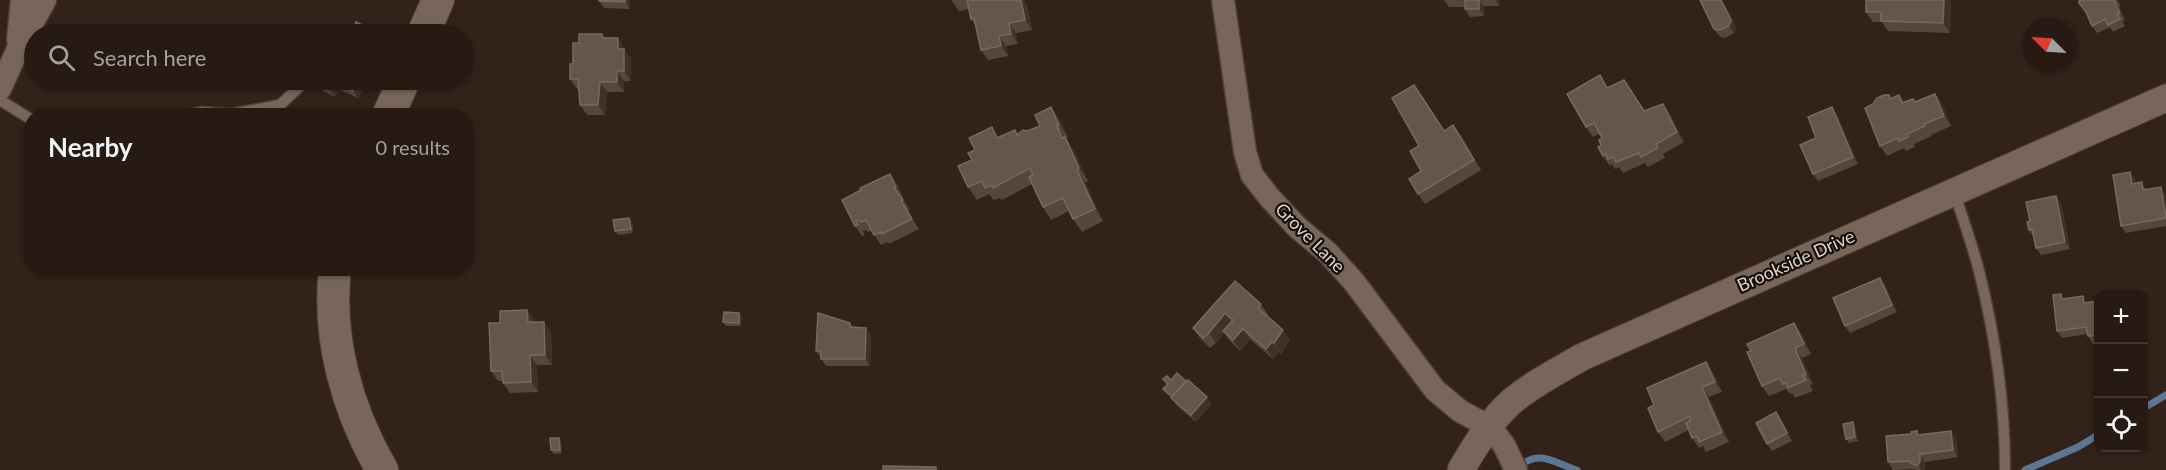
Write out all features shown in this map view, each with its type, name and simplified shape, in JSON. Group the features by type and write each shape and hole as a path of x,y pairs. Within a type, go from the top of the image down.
{"main road":[{"path":"427,24 438,0"},
{"path":"392,108 400,90"},
{"path":"334,276 334,334 343,378 366,444 381,470"}],"street":[{"path":"17,51 22,0"},
{"path":"32,24 45,0"},
{"name":"Grove Lane","path":"1224,0 1245,152 1252,175 1297,227 1328,253 1354,282 1435,390 1460,411 1497,436"},
{"path":"0,89 24,38"},
{"name":"Brookside Drive","path":"1461,470 1470,453 1497,436 1510,403 1533,386 1582,357 2166,98"},
{"path":"1497,436 1516,470"}],"lane":[{"path":"264,108 280,105 296,90"},
{"path":"0,100 24,115"},
{"path":"1954,192 1979,270 1991,328 2003,411 2005,468"}],"building":[{"path":"625,0 625,2 599,1"},
{"path":"967,0 1021,0 1025,20 1009,23 1011,34 999,36 1001,46 981,50 974,18 971,19"},
{"path":"1465,0 1479,0 1479,9 1465,9"},
{"path":"1700,0 1721,0 1731,20 1729,26 1719,30 1714,29"},
{"path":"1866,0 1944,0 1943,23 1881,21 1881,12 1866,12"},
{"path":"2079,0 2114,0 2120,13 2117,14 2120,19 2108,25 2105,19 2092,26"},
{"path":"579,34 602,34 602,38 618,38 618,49 624,49 624,71 617,71 617,82 600,82 598,105 580,105 578,79 570,79 573,43 579,43"},
{"path":"1600,75 1607,88 1624,80 1644,111 1663,104 1677,132 1656,144 1658,148 1641,157 1639,153 1616,162 1613,157 1608,159 1606,154 1603,156 1598,147 1601,145 1599,140 1602,138 1594,123 1586,127 1567,94"},
{"path":"1414,85 1444,131 1453,125 1474,160 1418,194 1409,179 1421,171 1410,151 1419,146 1392,98"},
{"path":"1935,94 1944,116 1924,124 1925,126 1907,134 1908,137 1899,141 1898,138 1880,146 1865,108 1884,95 1889,95 1890,99 1899,95 1902,103 1913,99 1915,102"},
{"path":"1051,107 1062,138 1065,137 1095,209 1073,219 1063,198 1043,207 1029,177 1033,175 1030,168 993,188 992,185 985,188 982,181 968,187 958,166 972,160 968,153 975,150 969,138 992,127 997,138 1015,130 1017,135 1023,130 1027,131 1040,126 1035,115"},
{"path":"1832,107 1853,157 1813,174 1800,145 1816,138 1808,117"},
{"path":"2130,172 2132,184 2142,182 2143,190 2161,187 2166,218 2121,226 2113,175"},
{"path":"890,174 896,187 894,188 912,219 882,234 881,232 874,235 866,220 856,221 858,225 855,226 842,200 861,190 860,188"},
{"path":"2056,196 2065,242 2036,248 2032,229 2029,230 2027,222 2030,221 2026,202"},
{"path":"629,218 631,229 615,231 613,220"},
{"path":"1880,278 1892,305 1845,326 1833,298"},
{"path":"1235,281 1261,304 1258,308 1283,330 1274,343 1272,342 1266,349 1243,329 1233,340 1223,331 1233,320 1225,313 1203,338 1193,328"},
{"path":"2061,294 2062,299 2083,296 2084,303 2094,302 2094,335 2088,336 2086,327 2057,331 2053,295"},
{"path":"527,310 528,322 544,322 545,355 530,355 531,382 503,383 502,371 491,371 489,323 500,323 500,311"},
{"path":"724,312 739,313 739,323 723,322"},
{"path":"818,313 850,323 850,327 866,328 865,359 821,359 821,351 816,351"},
{"path":"1794,323 1804,344 1795,348 1806,374 1803,375 1806,380 1788,388 1780,378 1762,386 1747,352 1751,351 1747,344"},
{"path":"1706,362 1715,382 1702,387 1722,432 1699,442 1697,436 1692,438 1686,423 1690,421 1690,416 1658,432 1648,408 1654,405 1647,388"},
{"path":"1177,373 1186,381 1172,397 1163,389 1168,384 1163,379 1167,376 1171,380"},
{"path":"1188,380 1207,397 1191,415 1171,398"},
{"path":"1776,412 1787,433 1767,444 1756,423"},
{"path":"1853,422 1855,437 1846,439 1843,424"},
{"path":"1917,431 1917,435 1951,431 1953,450 1920,454 1918,465 1909,461 1888,462 1886,436 1911,434"},
{"path":"550,438 559,438 560,450 551,450"},
{"path":"883,466 936,467 936,470 883,470"}],"waterway":[{"path":"2148,406 2166,395"},
{"path":"2025,470 2078,447 2094,437"},
{"path":"1520,466 1534,458 1541,458 1577,470"}]}
